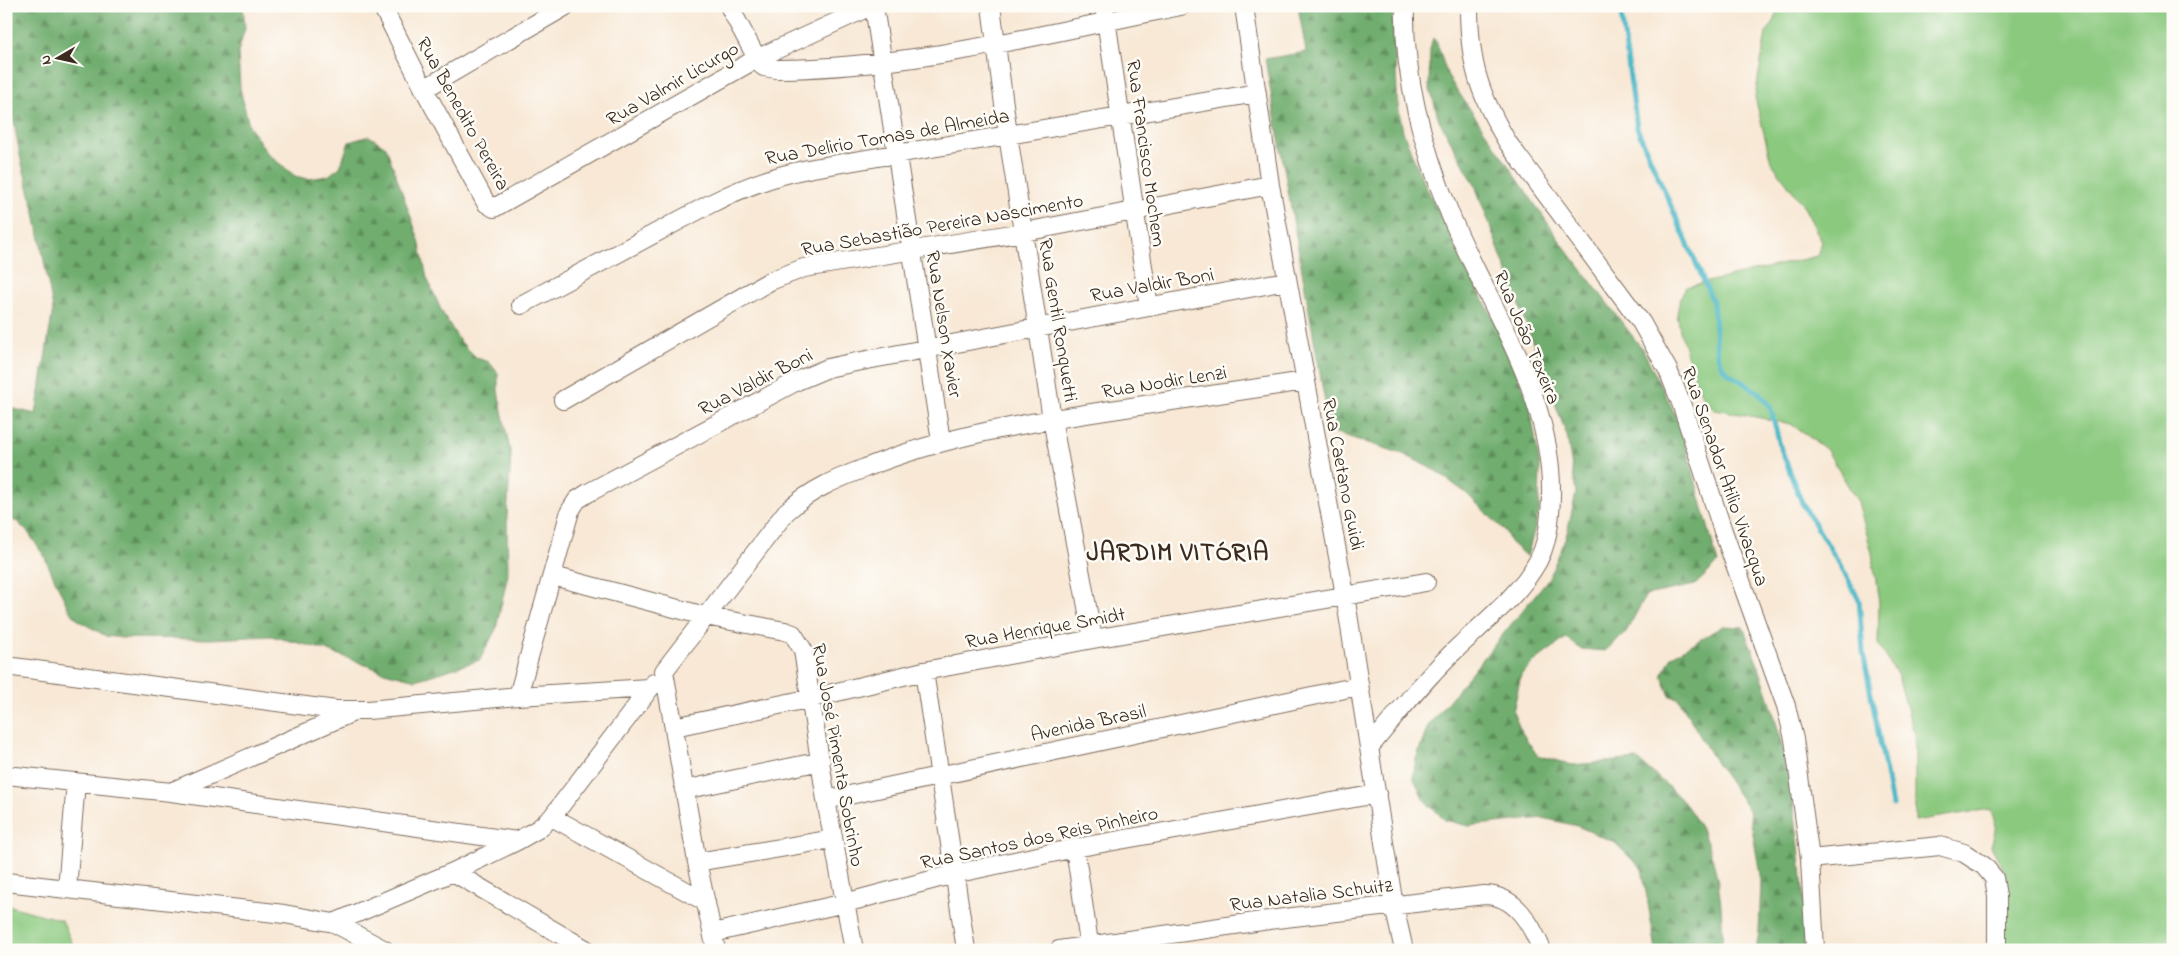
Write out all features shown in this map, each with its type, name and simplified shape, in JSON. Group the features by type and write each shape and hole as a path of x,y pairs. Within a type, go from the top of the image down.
{"street":[{"name":"Rua Benedito Pereira","path":"382,6 424,89 486,202 491,207 499,206"},
{"path":"729,6 756,59 764,67 776,69 883,62 996,45 1105,14 1181,6"},
{"name":"Rua Valmir Licurgo","path":"499,206 756,59 873,6"},
{"name":"Rua Nelson Xavier","path":"873,6 941,442"},
{"name":"Rua Gentil Ronquetti","path":"991,6 1008,135 1052,419 1093,639"},
{"name":"Rua Caetano Guidi","path":"1244,6 1286,281 1345,595 1394,906 1404,950"},
{"name":"Rua João Texeira","path":"1370,748 1424,681 1524,581 1538,561 1543,549 1549,530 1551,508 1548,459 1537,409 1523,370 1449,212 1423,132 1406,41 1405,6"},
{"name":"Rua Senador Atilio Vivacqua","path":"1469,6 1469,36 1473,65 1490,113 1508,143 1641,322 1675,388 1729,548 1786,706 1794,739 1810,859 1815,950"},
{"path":"424,89 562,7"},
{"name":"Rua Francisco Mochem","path":"1105,14 1149,307"},
{"name":"Rua Delirio Tomas de Almeida","path":"521,305 738,190 789,172 1257,93"},
{"name":"Rua Sebastião Pereira Nascimento","path":"562,400 782,276 823,264 1024,232 1270,185"},
{"name":"Rua Valdir Boni","path":"518,696 570,511 577,500 588,493 814,373 851,362 1286,281"},
{"name":"Rua Nodir Lenzi","path":"334,923 453,872 538,829 552,816 777,523 798,500 828,482 893,456 941,442 1052,419 1305,380"},
{"name":"Rua José Pimenta Sobrinho","path":"553,576 705,616 793,634 803,650 812,698 826,800 854,950"},
{"name":"Rua Henrique Smidt","path":"674,727 812,698 924,671 1093,639 1426,582"},
{"path":"6,666 317,708 356,711 518,696 649,688"},
{"path":"664,670 684,790 714,942"},
{"path":"924,671 966,950"},
{"name":"Avenida Brasil","path":"826,800 1359,686"},
{"path":"171,792 356,711"},
{"path":"684,790 821,761"},
{"path":"6,775 171,792 517,841"},
{"path":"67,889 76,782"},
{"name":"Rua Santos dos Reis Pinheiro","path":"714,942 845,903 954,874 1075,848 1377,794"},
{"path":"552,816 706,902"},
{"path":"698,862 833,839"},
{"path":"1810,859 1940,846 1964,854 1984,866 1994,878 1997,896 1997,950"},
{"path":"1075,848 1089,947"},
{"path":"453,872 586,950"},
{"path":"6,882 284,914 334,923 385,950"},
{"name":"Rua Natalia Schuitz","path":"1059,950 1276,919 1492,895 1502,898 1517,908 1526,918 1542,950"}],"green space":[{"path":"6,6 243,6 245,28 238,52 240,88 249,126 268,154 295,176 308,179 328,176 340,167 349,142 369,136 386,147 419,240 427,278 442,312 459,340 477,358 489,362 498,373 498,391 511,455 507,517 508,574 496,629 480,660 416,680 384,672 326,650 271,636 211,639 122,638 106,636 79,621 69,610 44,556 28,532 16,521 6,520 6,407 36,414 53,309 35,213 21,160 12,113 6,105"},
{"path":"1298,6 1392,6 1398,106 1403,131 1419,172 1495,322 1529,401 1540,467 1539,512 1527,557 1510,542 1506,532 1466,493 1436,471 1403,454 1330,431 1265,59 1306,52"},
{"path":"1777,6 2173,6 2173,950 2001,950 2001,922 2007,897 2007,884 2005,872 1991,846 1995,831 1993,813 1990,809 1915,821 1915,737 1898,676 1878,644 1879,603 1872,553 1858,502 1826,449 1791,424 1715,409 1705,401 1695,381 1680,331 1677,314 1680,299 1686,287 1817,256 1822,242 1803,205 1771,162 1755,97 1766,33 1775,20"},
{"path":"1433,38 1437,43 1448,77 1560,241 1643,350 1680,424 1718,563 1695,585 1646,595 1626,632 1605,651 1581,649 1566,638 1535,661 1521,675 1513,712 1521,731 1537,755 1572,765 1637,759 1680,798 1702,831 1710,850 1719,890 1722,950 1656,950 1642,869 1614,842 1577,826 1543,818 1468,826 1445,820 1424,800 1413,777 1416,759 1428,726 1549,578 1566,537 1576,493 1567,436 1475,185 1439,120 1429,86 1430,50"},
{"path":"1723,626 1743,627 1771,705 1782,745 1797,826 1804,909 1805,950 1756,950 1759,932 1761,881 1749,810 1711,755 1678,698 1670,696 1662,676 1672,656"},
{"path":"6,905 62,920 75,950 6,950"}],"waterway":[{"path":"1620,6 1637,128 1713,302 1717,354 1722,366 1728,373 1758,392 1770,406 1780,446 1802,503 1842,568 1859,600 1863,652 1892,805"}],"district":[{"name":"JARDIM VITÓRIA","path":"1178,551"}]}
